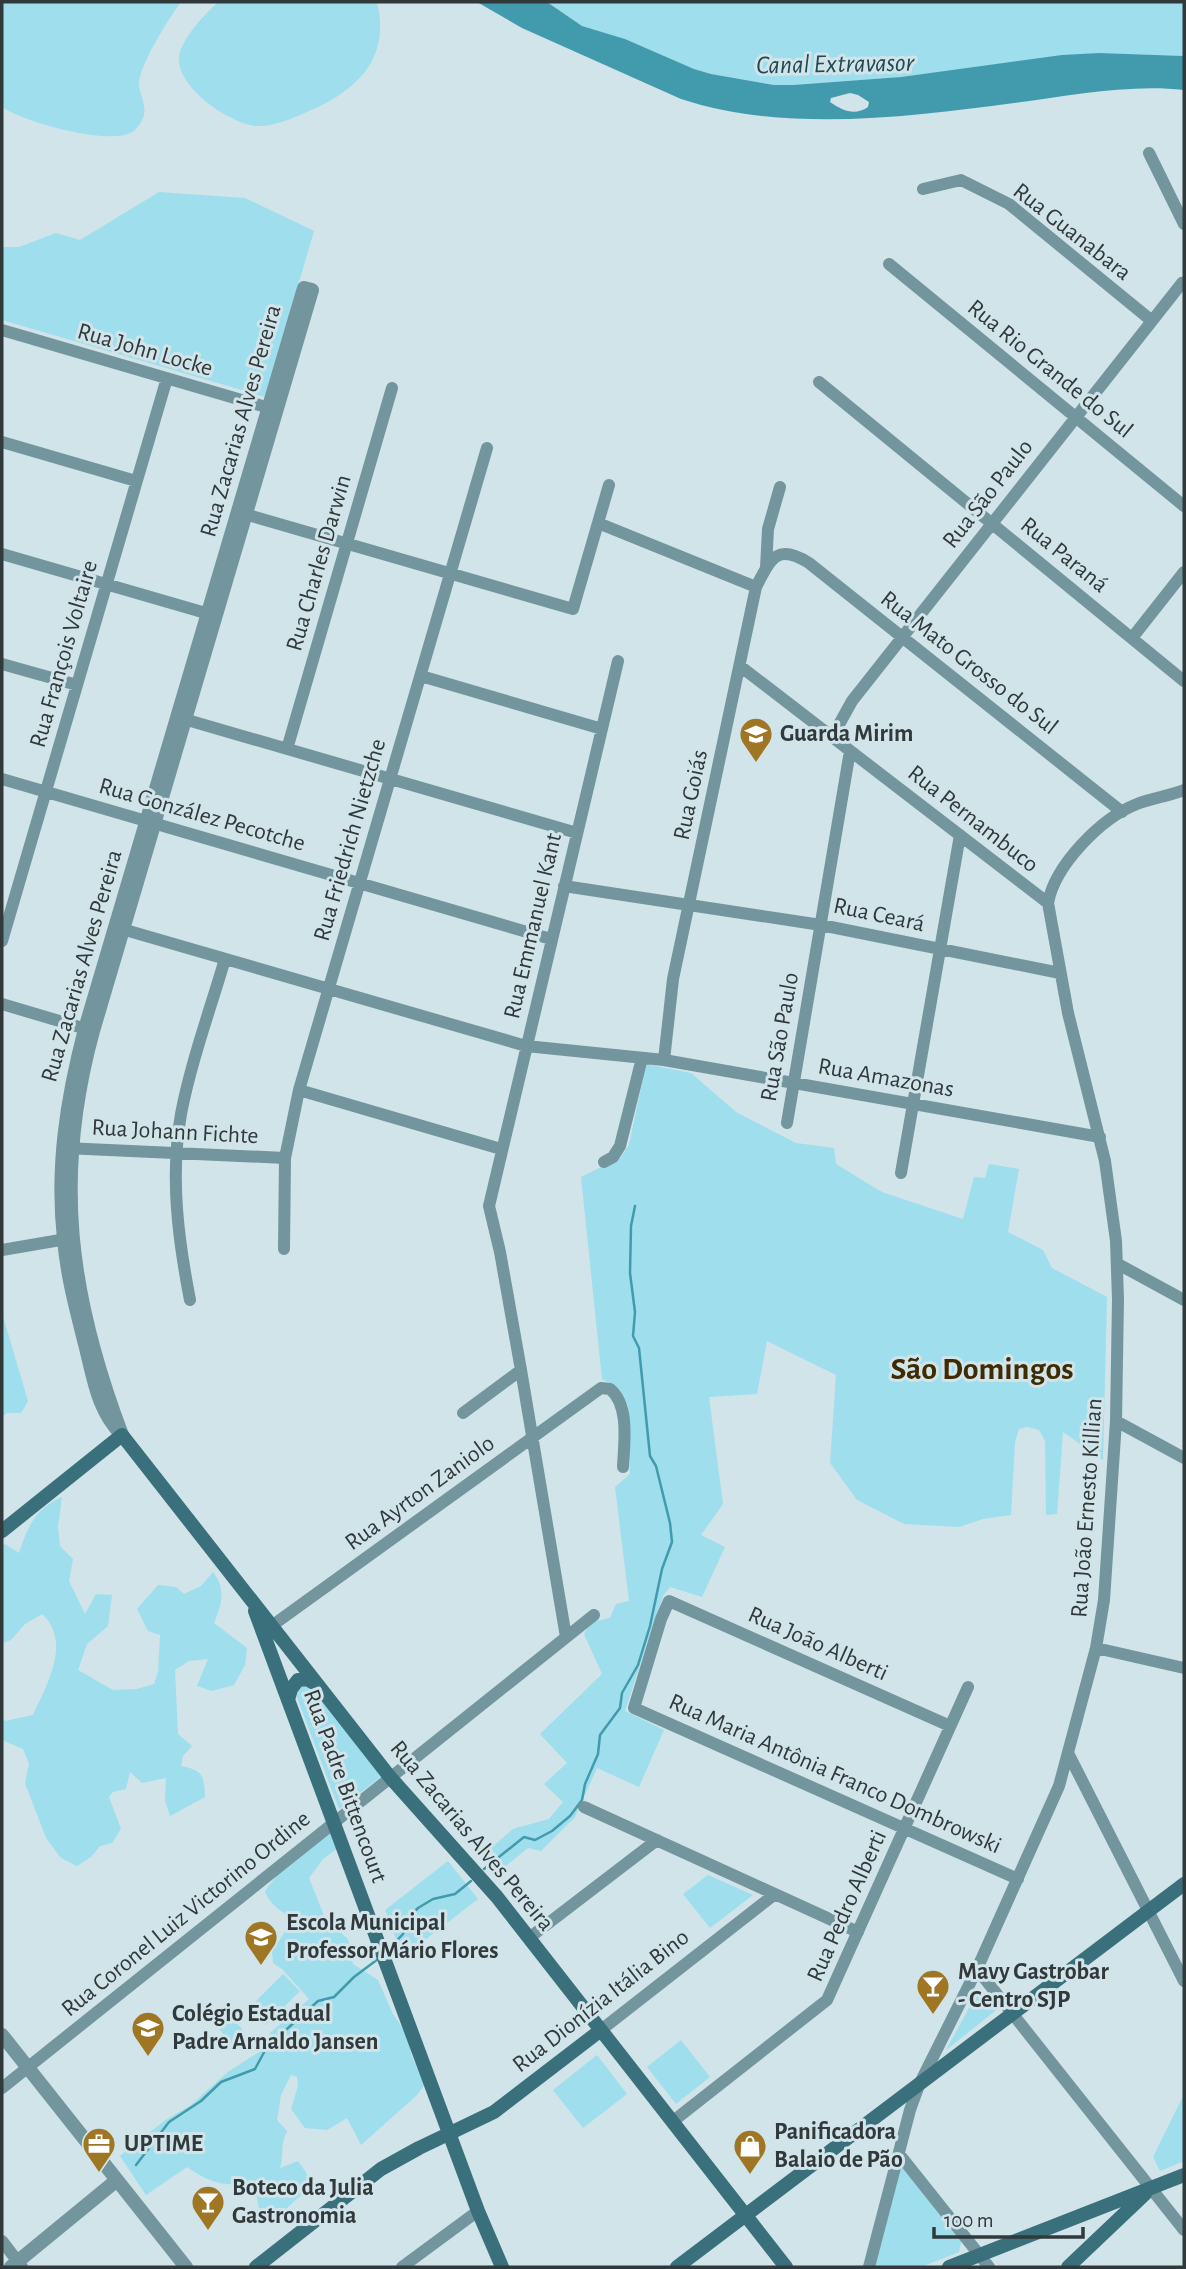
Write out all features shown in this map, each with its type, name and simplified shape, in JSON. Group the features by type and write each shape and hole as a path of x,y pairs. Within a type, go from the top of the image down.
{"main road":[{"path":"2,1531 122,1435"},
{"name":"Rua Zacarias Alves Pereira","path":"122,1435 250,1596"},
{"name":"Rua Padre Bittencourt","path":"250,1596 268,1629 288,1700 478,2211 502,2267"},
{"name":"Rua Zacarias Alves Pereira","path":"268,1629 302,1663 390,1777 486,1884 786,2267"},
{"path":"279,1675 291,1678 295,1676 302,1663"},
{"path":"288,1700 291,1689 298,1680 307,1679 320,1686"},
{"path":"677,2267 1184,1884"},
{"name":"Rua Dionízia Itália Bino","path":"256,2267 381,2169 494,2112 601,2030"},
{"path":"949,2267 1184,2175"},
{"path":"1068,2267 1151,2188"}],"street":[{"path":"1149,153 1184,224"},
{"name":"Rua Guanabara","path":"923,189 961,180 1009,204 1152,321"},
{"name":"Rua Rio Grande do Sul","path":"889,264 1184,506"},
{"name":"Rua São Paulo","path":"836,740 836,730 845,711 1182,283 1184,284"},
{"name":"Rua Zacarias Alves Pereira","path":"122,1435 108,1399 68,1239 67,1148 89,1030 242,513 304,288 312,290 272,409"},
{"name":"Rua John Locke","path":"2,330 272,409"},
{"name":"Rua François Voltaire","path":"2,941 8,894 46,792 167,378"},
{"name":"Rua Paraná","path":"819,382 1184,681"},
{"name":"Rua Charles Darwin","path":"287,749 392,388"},
{"path":"2,442 136,481"},
{"name":"Rua Friedrich Nietzche","path":"284,1249 285,1158 299,1090 487,447"},
{"path":"242,513 573,609 609,485"},
{"path":"766,568 768,529 780,487"},
{"path":"598,523 756,587"},
{"name":"Rua Goiás","path":"664,1060 673,979 756,587 766,568 779,554 787,552"},
{"name":"Rua Mato Grosso do Sul","path":"787,552 809,563 1122,812"},
{"path":"2,554 212,615"},
{"path":"1132,638 1184,572"},
{"name":"Rua Emmanuel Kant","path":"521,1370 500,1252 489,1214 489,1200 618,661"},
{"path":"2,664 77,685"},
{"name":"Rua Pernambuco","path":"740,666 1048,903"},
{"path":"421,676 602,729"},
{"path":"181,719 577,832"},
{"name":"Rua São Paulo","path":"787,1123 850,751"},
{"name":"Rua González Pecotche","path":"2,779 551,939"},
{"path":"1048,903 1055,881 1069,860 1093,834 1136,805 1183,790"},
{"path":"901,1173 960,835"},
{"name":"Rua Ceará","path":"564,886 821,925 1060,973"},
{"name":"Rua João Ernesto Killian","path":"869,2267 919,2085 977,1969 1050,1810 1069,1755 1096,1647 1104,1600 1116,1421 1118,1264 1112,1202 1100,1137 1060,973 1048,903"},
{"name":"Rua Amazonas","path":"119,928 526,1046 664,1060 1100,1137"},
{"path":"190,1300 176,1218 177,1153 186,1092 225,959"},
{"path":"2,1004 89,1030"},
{"path":"604,1162 612,1157 620,1146 642,1058"},
{"path":"299,1090 501,1149"},
{"name":"Rua Johann Fichte","path":"67,1148 285,1158"},
{"path":"2,1250 68,1239"},
{"path":"1118,1264 1184,1300"},
{"path":"463,1413 521,1370 566,1637"},
{"name":"Rua Ayrton Zaniolo","path":"268,1629 601,1388 610,1389 619,1401 624,1427 623,1467"},
{"path":"1116,1421 1184,1458"},
{"name":"Rua João Alberti","path":"634,1708 669,1601 950,1726"},
{"name":"Rua Coronel Luiz Victorino Ordine","path":"2,2088 594,1615"},
{"path":"1096,1647 1184,1668"},
{"name":"Rua Pedro Alberti","path":"672,2122 827,2000 968,1687"},
{"name":"Rua Maria Antônia Franco Dombrowski","path":"634,1708 1018,1879"},
{"path":"1069,1755 1184,1981"},
{"path":"584,1807 858,1931"},
{"path":"529,1938 657,1840"},
{"name":"Rua Dionízia Itália Bino","path":"601,2030 775,1894"},
{"path":"977,1969 1184,2230"},
{"path":"2,2035 186,2267"},
{"path":"899,2154 989,2267"},
{"path":"2,2241 17,2265 117,2180"},
{"path":"402,2267 478,2211"}],"shaded area":[{"path":"2,2 181,2 144,65 139,88 144,115 136,129 120,136 86,134 46,125 2,107"},
{"path":"218,2 377,2 379,41 366,71 341,94 325,104 282,122 255,126 232,118 207,102 187,81 181,70 179,59 183,44"},
{"path":"477,2 547,2 582,26 625,39 694,69 774,85 901,77 1062,55 1099,53 1184,56 1184,90 1120,90 890,117 804,119 762,116 721,110 681,99 522,28","holes":["850,93 869,102 868,107 863,110 844,110 830,102 831,98"]},
{"path":"547,2 1184,2 1184,56 1099,53 901,77 774,85 694,69 625,39 582,26"},
{"path":"159,192 245,198 314,231 265,397 2,320 2,247 19,247 56,233 80,240"},
{"path":"646,1064 691,1073 736,1112 796,1143 834,1148 836,1164 882,1192 963,1219 974,1177 985,1178 989,1164 1019,1169 1008,1232 1043,1250 1052,1268 1107,1297 1103,1460 1063,1432 1057,1514 1046,1515 1045,1441 1039,1430 1027,1427 1019,1429 1015,1442 1011,1515 983,1519 959,1527 904,1524 857,1500 830,1463 836,1375 767,1341 757,1394 709,1397 723,1504 701,1535 725,1547 702,1597 670,1587 663,1596 625,1711 664,1730 639,1787 597,1768 575,1817 541,1851 528,1848 496,1874 482,1856 513,1829 549,1819 563,1802 544,1784 567,1763 540,1734 602,1674 584,1634 591,1622 610,1618 616,1604 629,1601 615,1487 630,1474 628,1405 620,1390 602,1379 581,1177 621,1157 629,1145"},
{"path":"2,1313 28,1401 21,1413 7,1413 2,1417"},
{"path":"62,1497 58,1527 60,1546 73,1559 69,1581 85,1614 96,1594 112,1595 108,1626 87,1644 78,1670 113,1690 137,1689 154,1684 158,1672 160,1635 148,1631 137,1609 158,1585 176,1587 184,1594 201,1586 213,1572 221,1591 214,1623 247,1648 245,1665 234,1685 212,1691 197,1686 208,1659 189,1661 175,1670 178,1734 192,1746 183,1756 181,1766 201,1775 205,1797 170,1816 165,1800 166,1778 142,1783 130,1772 126,1789 113,1792 109,1797 121,1829 112,1843 100,1846 91,1857 77,1866 61,1858 46,1838 25,1783 29,1764 23,1749 2,1740 2,1718 5,1721 33,1715 50,1677 56,1650 51,1625 42,1614 25,1624 11,1640 2,1643 2,1546 5,1544 19,1553 34,1519 45,1507"},
{"path":"300,1684 310,1685 383,1775 339,1809 295,1692"},
{"path":"331,1829 342,1845 323,1859 309,1878 325,1918 348,1939 353,1964 378,1980 393,2014 408,2036 411,2055 425,2084 417,2095 361,2145 347,2118 327,2130 305,2128 291,2109 298,2086 297,2077 291,2075 281,2095 277,2120 287,2131 280,2168 298,2161 307,2174 307,2190 272,2221 259,2208 255,2189 215,2182 187,2167 146,2195 120,2156 164,2121 191,2105 229,2071 259,2052 270,2033 309,1999 282,1969 273,1963 272,1952 291,1922 265,1891 278,1874"},
{"path":"448,1861 478,1899 403,1957 385,1910"},
{"path":"708,1875 753,1895 710,1928 683,1894"},
{"path":"283,1974 300,1991 266,2025 249,2008"},
{"path":"980,1988 999,2008 946,2050"},
{"path":"225,2008 245,2033 232,2045 211,2019"},
{"path":"681,2040 710,2077 676,2104 647,2067"},
{"path":"597,2055 627,2094 583,2128 553,2090"},
{"path":"1184,2094 1184,2161 1160,2171 1153,2157"},
{"path":"900,2165 962,2238 959,2252 921,2267 874,2267"}],"waterway":[{"path":"484,1869 524,1837 535,1840 552,1831 570,1816 582,1800 585,1784 598,1754 600,1735 620,1708 622,1693 638,1665 650,1626 662,1569 672,1542 656,1466 650,1456 639,1348 633,1336 635,1312 630,1273 631,1226 635,1206"},
{"path":"388,1950 403,1934 410,1916 418,1908 433,1899 455,1894 471,1881"},
{"path":"136,2165 169,2122 201,2101 221,2082 255,2069 268,2045 318,2001 334,1997 378,1959"}],"place":[{"name":"Guarda Mirim","path":"756,764"},
{"name":"Escola Municipal Professor Mário Flores","path":"261,1967"},
{"name":"Mavy Gastrobar - Centro SJP","path":"933,2016"},
{"name":"Colégio Estadual Padre Arnaldo Jansen","path":"148,2058"},
{"name":"UPTIME","path":"99,2174"},
{"name":"Panificadora Balaio de Pão","path":"750,2176"},
{"name":"Boteco da Julia Gastronomia","path":"208,2232"}],"district":[{"name":"São Domingos","path":"982,1369"}],"water label":[{"name":"Canal Extravasor","path":"835,64"}]}
